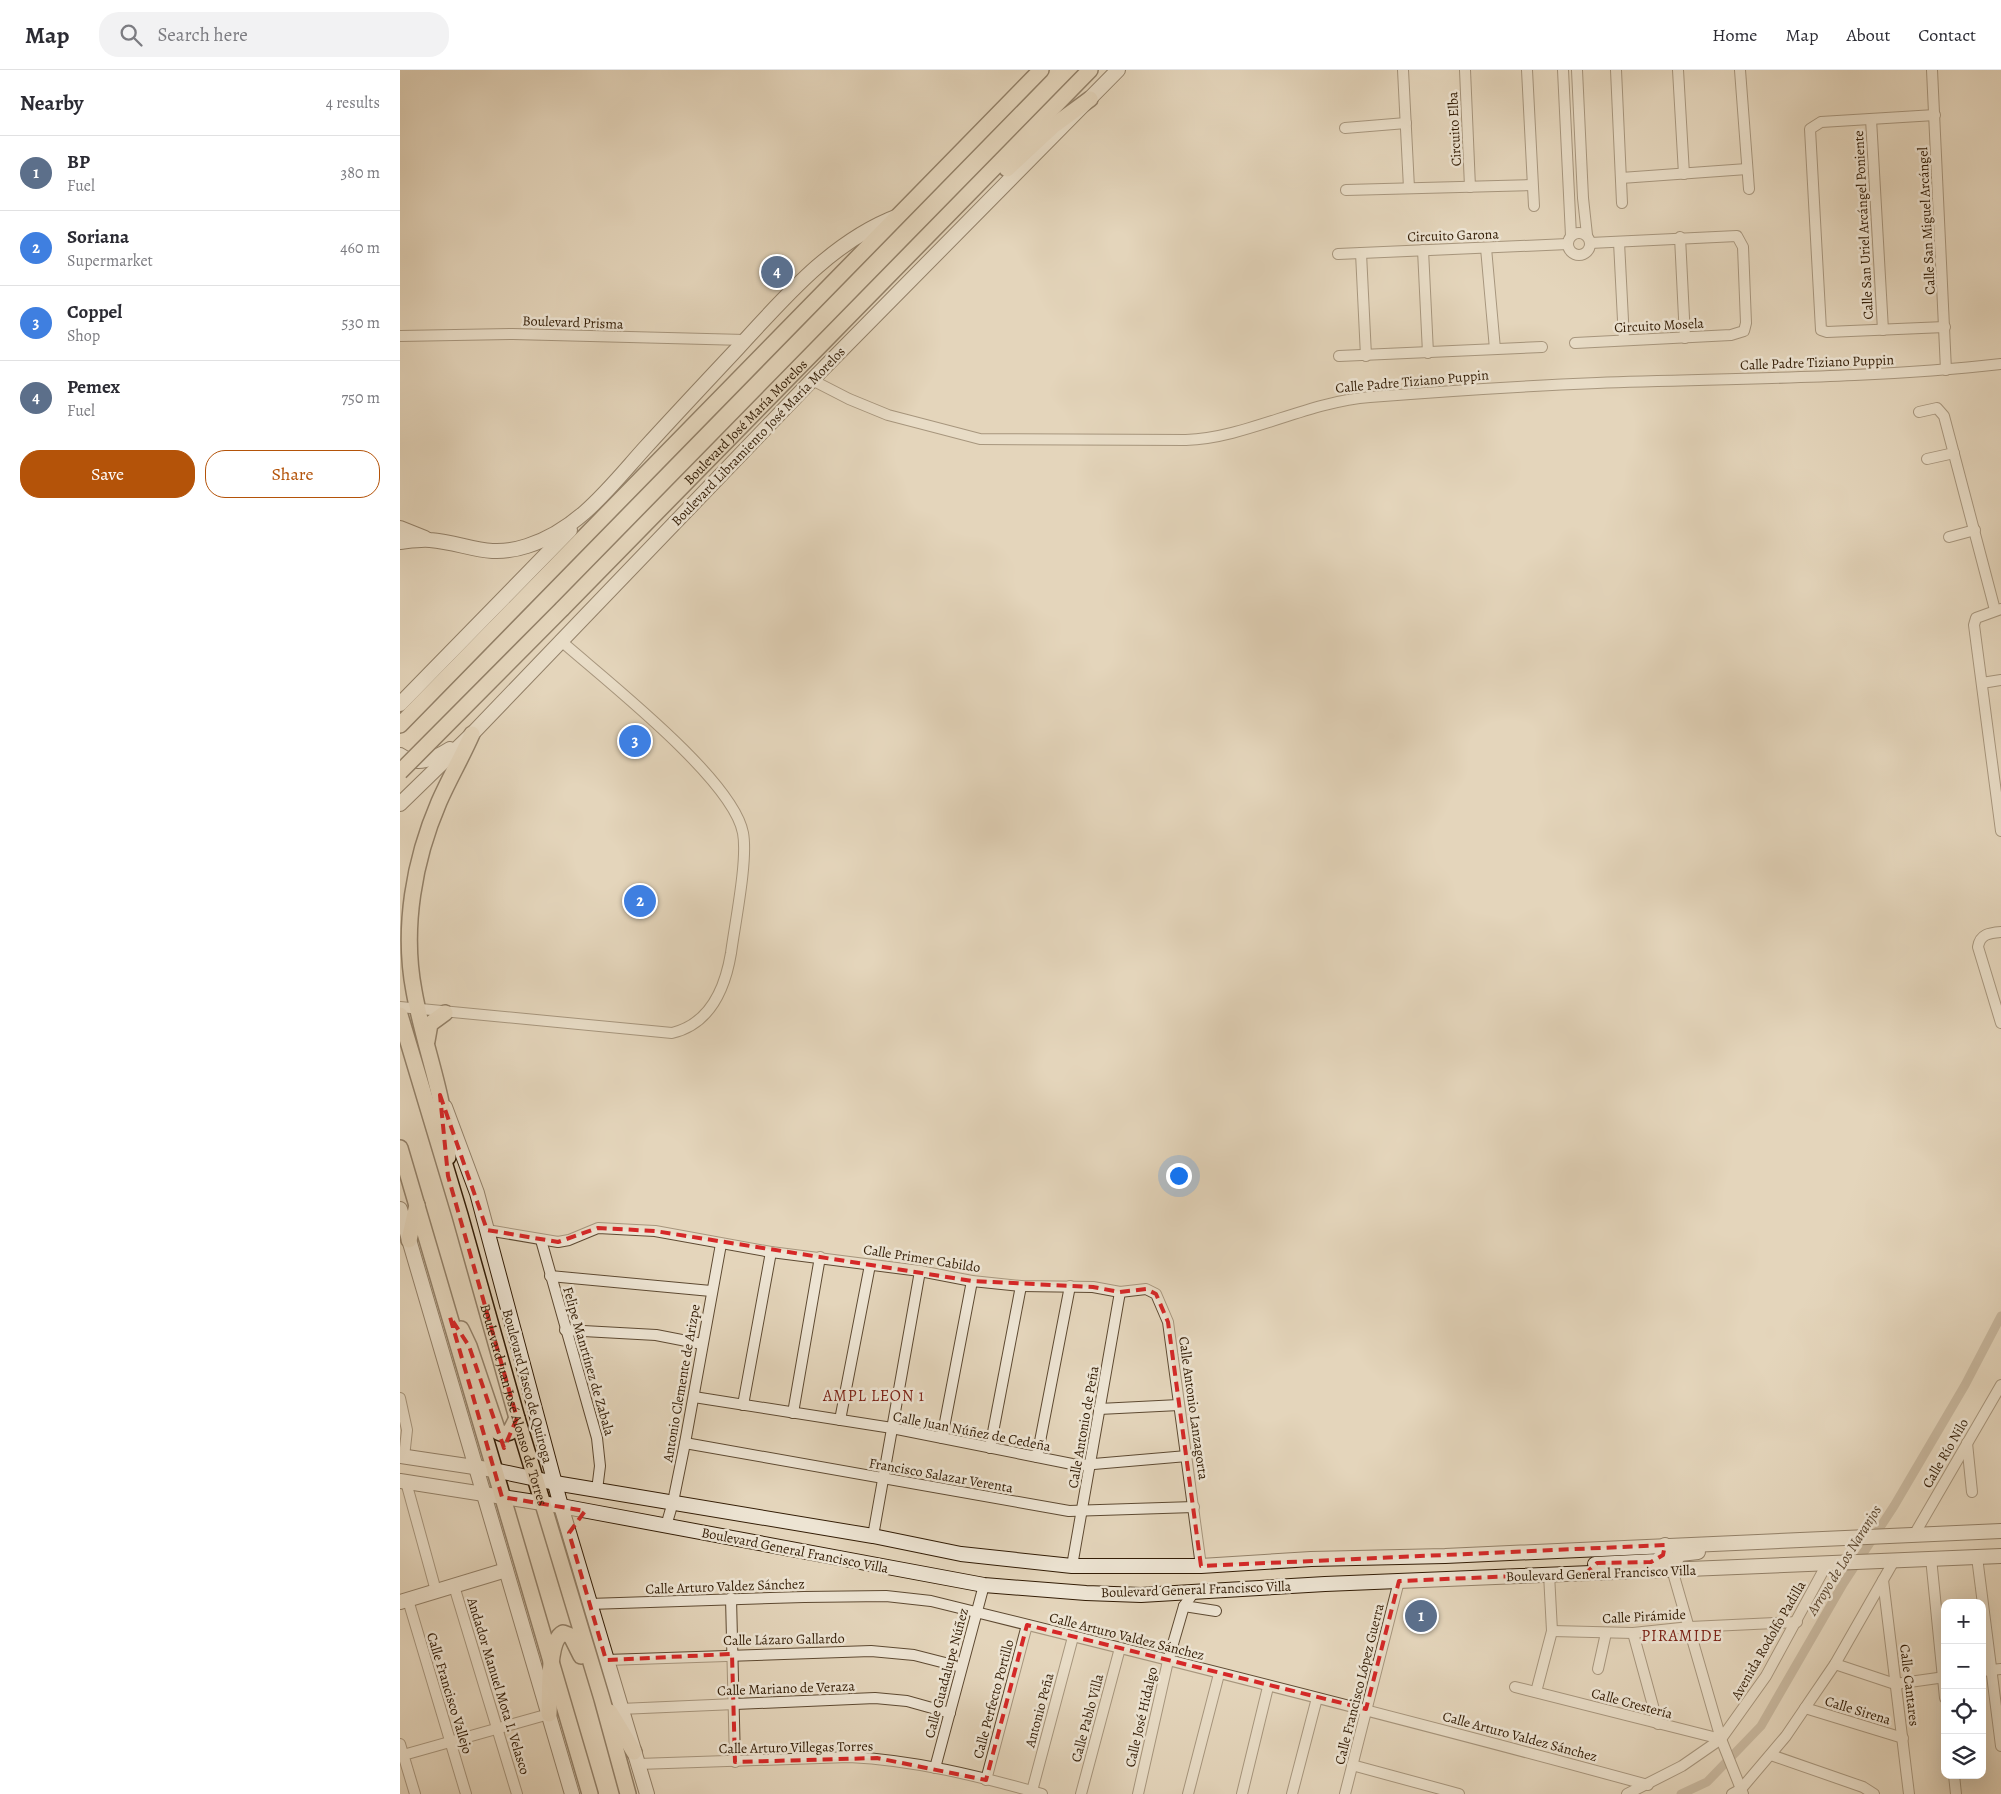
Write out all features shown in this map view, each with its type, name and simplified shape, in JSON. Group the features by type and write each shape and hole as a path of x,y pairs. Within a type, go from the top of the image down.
{"main road":[{"path":"400,725 1041,70"},
{"name":"Boulevard José María Morelos","path":"400,772 1090,70"},
{"path":"935,229 975,198 1053,126 1090,99"},
{"path":"448,1176 447,1139 440,1095 418,1010 410,967 409,946 415,880 429,828 439,801 472,734"},
{"path":"427,1045 430,1024 445,1013"},
{"name":"Boulevard Juan José Alonso de Torres","path":"400,1015 517,1418 602,1699 628,1794"},
{"path":"400,1053 439,1149"},
{"path":"400,1148 418,1203 494,1470 590,1794"},
{"path":"405,1239 418,1203"},
{"path":"450,1317 461,1329 467,1341 498,1432 503,1434 510,1432 517,1418"},
{"path":"549,1714 554,1644 557,1637 563,1633 571,1636 602,1699 636,1758"}],"street":[{"name":"Boulevard Libramiento José María Morelos","path":"400,804 472,734 560,640 812,380 1118,70"},
{"path":"1403,70 1409,188"},
{"name":"Circuito Elba","path":"1465,70 1470,187"},
{"path":"1527,70 1534,206"},
{"path":"1563,70 1570,240 1573,253 1582,255 1590,248 1583,198 1576,70"},
{"path":"1616,70 1622,203"},
{"path":"1678,70 1684,174"},
{"path":"1740,70 1749,190"},
{"name":"Calle San Miguel Arcángel","path":"1932,70 1946,370"},
{"path":"1934,115 1821,122 1810,129 1821,330 1827,332 1945,327"},
{"name":"Calle San Uriel Arcángel Poniente","path":"1871,119 1883,330"},
{"path":"1345,128 1406,123"},
{"path":"1621,178 1746,169"},
{"name":"Circuito Elba","path":"1346,190 1532,185"},
{"path":"1569,200 1583,198"},
{"path":"400,704 588,511 745,340 844,243 866,229 898,216"},
{"path":"1570,240 1579,232 1589,239 1619,242 1680,237 1685,338"},
{"name":"Circuito Mosela","path":"1574,343 1731,336 1744,331 1747,316 1744,255 1740,238 1732,235 1680,237"},
{"name":"Circuito Garona","path":"1338,254 1486,248 1570,240"},
{"path":"1619,242 1624,340"},
{"path":"1486,248 1495,349"},
{"path":"1423,250 1428,353"},
{"path":"1361,253 1366,356"},
{"name":"Boulevard Prisma","path":"400,336 513,334 745,340"},
{"path":"1339,356 1542,347"},
{"name":"Calle Padre Tiziano Puppin","path":"812,380 841,396 881,412 980,439 1186,440 1218,435 1346,399 1488,388 1847,376 1946,370 2001,364"},
{"path":"1919,412 1940,408 1998,610 1976,618 1974,625 2001,831"},
{"path":"1927,459 1954,453"},
{"path":"400,528 430,540 485,552 504,551 541,541 588,511"},
{"path":"1949,537 1974,530"},
{"path":"400,542 430,540"},
{"path":"400,1007 445,1013 672,1033 684,1030 706,1015 722,988 727,973 742,865 744,841 739,816 718,787 674,740 560,640"},
{"path":"1982,682 2001,680"},
{"path":"400,755 415,761 427,760 438,756 472,734"},
{"path":"2001,932 1990,933 1979,940 1980,959 2001,1023"},
{"name":"Boulevard Vasco de Quiroga","path":"440,1095 468,1167 487,1230 561,1506 620,1709 647,1794"},
{"path":"400,1209 405,1239 464,1422 572,1794"},
{"name":"Calle Primer Cabildo","path":"487,1230 528,1236 541,1240 569,1240 598,1228 655,1231 771,1252 920,1271 972,1281 1021,1286 1093,1286 1120,1292"},
{"name":"Felipe Manrtínez de Zabala","path":"541,1240 600,1454 597,1490"},
{"name":"Antonio Clemente de Arizpe","path":"666,1526 673,1502 694,1397 711,1291 721,1244"},
{"path":"743,1404 771,1252"},
{"path":"792,1413 820,1257"},
{"path":"840,1420 870,1264"},
{"path":"872,1536 920,1271"},
{"path":"550,1276 711,1291"},
{"path":"942,1438 972,1281"},
{"path":"990,1448 1021,1286"},
{"path":"1037,1457 1070,1286"},
{"name":"Calle Antonio Lanzagorta","path":"1120,1292 1146,1289 1156,1294 1165,1310 1201,1566"},
{"name":"Calle Antonio de Peña","path":"1072,1566 1120,1292"},
{"path":"565,1330 656,1335 702,1344"},
{"name":"Calle Río Nilo","path":"1914,1535 2001,1385"},
{"name":"Calle Juan Núñez de Cedeña","path":"694,1397 892,1428 1057,1462 1089,1465 1187,1456"},
{"path":"400,1398 407,1430 402,1456"},
{"path":"1099,1409 1178,1405"},
{"path":"444,1462 458,1458 465,1451 464,1422"},
{"path":"1967,1442 1972,1492"},
{"name":"Francisco Salazar Verenta","path":"685,1443 883,1479 1082,1512 1194,1507"},
{"name":"Boulevard General Francisco Villa","path":"402,1456 477,1467 536,1480 872,1536 961,1554 1072,1566 1201,1566 1311,1559 1445,1556 2001,1531"},
{"path":"403,1482 436,1591"},
{"name":"Boulevard General Francisco Villa","path":"403,1482 561,1506 984,1585 1086,1594 1141,1595 1549,1574 2001,1556"},
{"path":"569,1533 577,1521 592,1512 613,1511 654,1518 664,1514 673,1502"},
{"path":"666,1526 678,1513 687,1511 755,1520 768,1519"},
{"path":"1672,1570 1675,1560 1682,1553 1752,1550 1764,1547 1768,1542"},
{"path":"1665,1545 1690,1627 1720,1739 1732,1767 1739,1792"},
{"path":"1586,1573 1588,1568 1597,1564 1656,1561 1661,1558 1665,1545"},
{"path":"1977,1557 2001,1746"},
{"path":"1931,1558 1941,1650"},
{"path":"1739,1792 1771,1755 1835,1664 1895,1559"},
{"name":"Avenida Rodolfo Padilla","path":"1627,1794 1648,1785 1682,1766 1720,1739 1766,1676 1828,1562"},
{"path":"404,1601 506,1570"},
{"path":"1536,1692 1552,1631 1549,1574"},
{"name":"Calle Cantares","path":"1883,1580 1909,1794"},
{"name":"Calle Francisco López Guerra","path":"1345,1794 1399,1581"},
{"name":"Calle Guadalupe Núñez","path":"935,1768 984,1585"},
{"name":"Andador Manuel Mota I. Velasco","path":"454,1586 517,1794"},
{"name":"Calle José Hidalgo","path":"1138,1794 1168,1661 1184,1606 1194,1592"},
{"name":"Calle Arturo Valdez Sánchez","path":"589,1604 731,1598 886,1596 932,1601 1268,1687 1366,1709 1648,1785"},
{"path":"731,1598 735,1762"},
{"name":"Calle Francisco Vallejo","path":"404,1601 466,1794"},
{"path":"1184,1606 1216,1610"},
{"name":"Calle Pirámide","path":"1552,1631 1633,1633 1690,1627 1797,1622"},
{"name":"Calle Perfecto Portillo","path":"986,1780 1027,1625"},
{"path":"1598,1669 1606,1633"},
{"path":"1633,1633 1658,1724"},
{"name":"Antonio Peña","path":"1037,1793 1072,1636"},
{"name":"Calle Pablo Villa","path":"1082,1794 1120,1648"},
{"name":"Calle Lázaro Gallardo","path":"606,1660 732,1654 871,1651 914,1655 961,1667"},
{"path":"1835,1664 1895,1684 1941,1677"},
{"path":"1188,1794 1218,1674"},
{"path":"1242,1794 1268,1687"},
{"name":"Calle Crestería","path":"1515,1687 1720,1739"},
{"name":"Calle Mariano de Veraza","path":"620,1709 875,1698 907,1701 950,1713"},
{"path":"1292,1794 1317,1698"},
{"name":"Calle Sirena","path":"1805,1708 1903,1738"},
{"path":"402,1755 549,1714"},
{"path":"400,1744 415,1794"},
{"path":"1771,1755 1863,1787 1874,1794"},
{"name":"Calle Arturo Villegas Torres","path":"636,1758 735,1762 849,1757 905,1761 1037,1793"},
{"path":"1352,1765 1459,1794"},
{"path":"1954,1779 1956,1794"}],"highlighted area":[{"path":"440,1095 487,1230 558,1242 598,1228 655,1231 972,1281 1093,1287 1120,1292 1146,1289 1156,1294 1168,1322 1201,1566 1665,1545 1663,1555 1651,1562 1597,1563 1586,1573 1399,1581 1366,1709 1027,1625 986,1780 877,1758 735,1762 732,1654 606,1660 569,1533 585,1511 502,1497 450,1317 469,1346 504,1448 517,1418 448,1176"}],"waterway":[{"name":"Arroyo de Los Naranjos","path":"1681,1794 1707,1782 1761,1726 1843,1584 1894,1506 1965,1385 2001,1316"}],"place":[{"name":"Pemex","path":"777,272"},
{"name":"Coppel","path":"635,741"},
{"name":"Soriana","path":"640,901"},
{"name":"BP","path":"1421,1616"}],"district":[{"name":"AMPL LEON 1","path":"874,1395"},
{"name":"PIRAMIDE","path":"1682,1635"}]}
